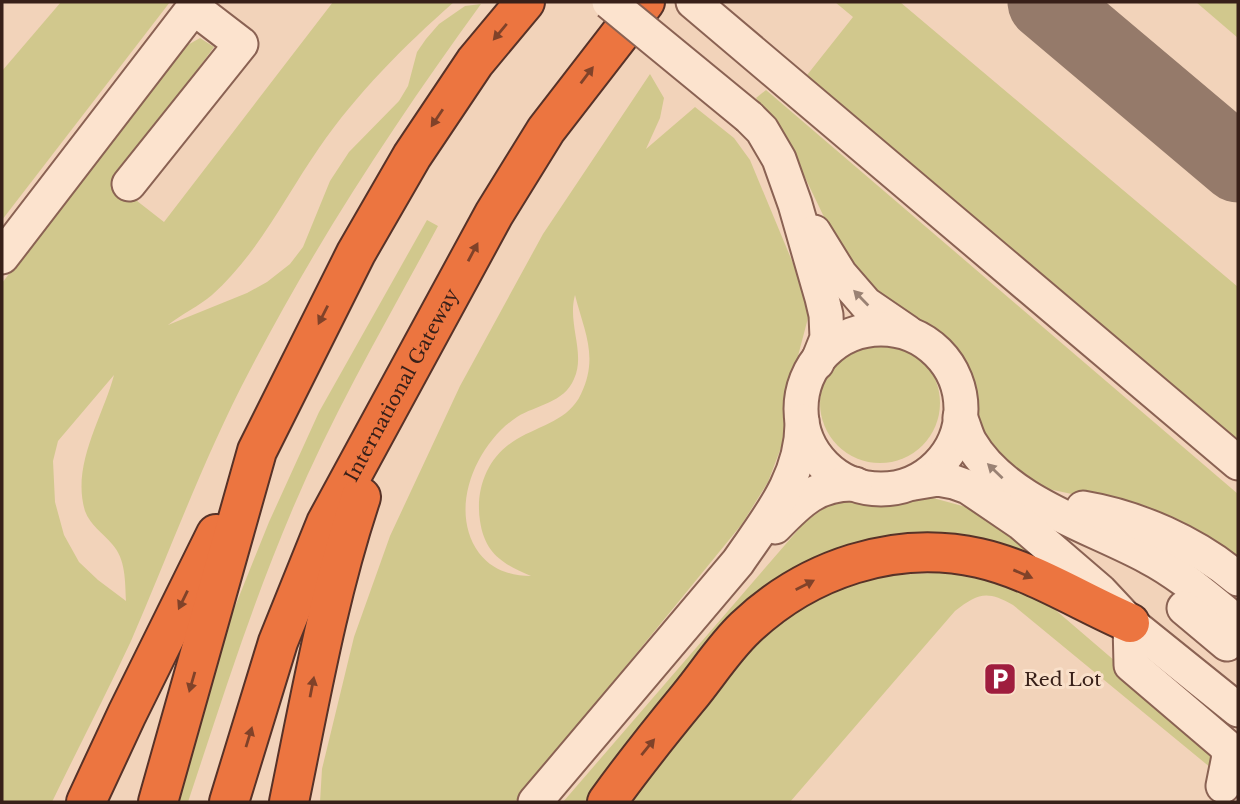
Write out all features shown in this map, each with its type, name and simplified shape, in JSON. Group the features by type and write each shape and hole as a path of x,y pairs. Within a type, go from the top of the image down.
{"highway":[{"path":"86,802 356,253 412,156 475,62 525,2"},
{"name":"International Gateway","path":"229,802 278,642 321,535 494,214 546,130 645,2"},
{"path":"289,802 317,663 350,530 393,398"},
{"path":"158,802 257,451"},
{"path":"607,802 634,764 743,630 769,607 797,589 853,565 903,552 981,558 1035,579 1130,631"}],"street":[{"path":"609,2 749,117 772,145 795,204 826,315 827,338 817,363"},
{"path":"693,2 1238,463"},
{"path":"2,257 196,5 241,44 130,184"},
{"path":"795,204 840,274 866,304 916,338"},
{"path":"535,802 738,562 765,523 790,482 801,449 803,395 812,370 828,349 850,335 875,329 900,331 924,341 943,358 956,379 962,404 959,429 950,452 934,470 914,483"},
{"path":"960,417 970,442 1004,480 1059,516 1150,558 1189,584 1233,634"},
{"path":"802,421 810,446 826,468 845,481 867,489 891,489 914,483 946,480 968,487 1021,523 1084,576 1130,631 1238,710"},
{"path":"738,562 799,503 825,487 855,484"},
{"path":"1032,499 1096,510 1176,539 1207,555 1238,579"},
{"path":"1032,499 1096,520 1171,552 1203,573 1238,603"},
{"path":"1130,631 1170,630 1238,686"},
{"path":"1130,631 1138,649 1238,735"},
{"path":"1130,631 1129,660 1133,667 1226,746 1229,756 1224,790"}],"shaded area":[{"path":"61,2 170,2 2,220 2,71"},
{"path":"333,2 454,2 399,53 349,108 319,148 270,225 228,279 207,299 168,325 247,293 267,282 290,264 303,247 330,181 349,152 399,101 408,86 417,52 426,39 439,24 465,6 481,4 418,92 359,182 302,275 250,370 217,436 131,641 52,802 2,802 2,283 186,46 200,38 214,47 114,183 164,222","holes":["114,375 85,459 82,494 87,516 120,557 126,601 79,562 64,535 55,502 53,461 58,441"]},
{"path":"835,2 900,2 1238,287 1238,463 796,89 853,17"},
{"path":"1196,2 1238,2 1238,38"},
{"path":"650,74 664,98 660,118 646,149 695,107 734,138 750,160 807,297 808,318 793,375 782,445 768,482 742,524 515,802 320,802 322,769 354,637 390,536 460,386 543,234","holes":["575,295 586,332 589,356 589,368 581,394 562,416 517,439 498,454 482,485 479,509 482,532 497,556 531,576 516,575 496,568 479,553 470,536 466,497 471,478 490,443 517,417 564,393 574,379 578,359 573,317"]},
{"path":"766,90 1238,494 1238,565 1118,504 1030,485 1005,463 986,437 976,417 968,379 954,347 939,331 881,296 856,271 836,242 788,142 756,98"},
{"path":"427,220 438,226 344,401 278,544 188,802 166,802 220,644 269,522 319,412"},
{"path":"880,343 903,347 923,360 936,380 940,403 936,426 923,446 903,459 880,463 857,459 837,446 824,426 820,403 824,380 837,360 857,347"},
{"path":"875,495 933,498 981,511 1030,547 1027,557 834,554 595,787 585,802 563,802 804,523 832,502"},
{"path":"960,572 1017,587 1052,607 1214,746 1211,768 1013,605 996,597 983,596 970,600 955,611 790,802 629,802 749,650 796,609 839,586 889,575"}],"taxiway":[{"path":"1046,2 1238,164"}],"place":[{"name":"Red Lot","path":"1000,679"}]}
